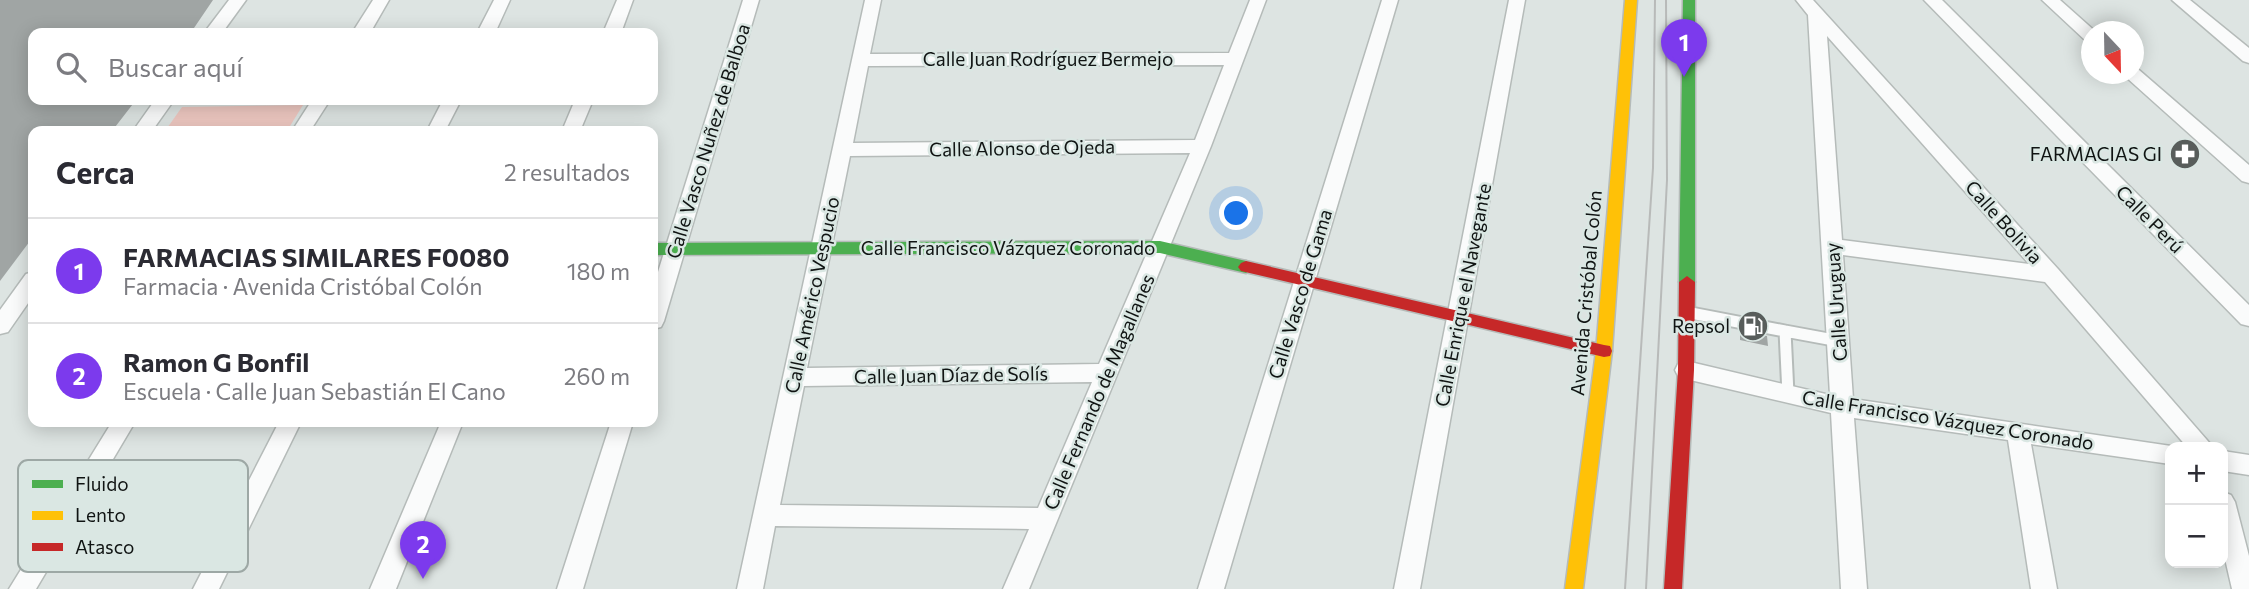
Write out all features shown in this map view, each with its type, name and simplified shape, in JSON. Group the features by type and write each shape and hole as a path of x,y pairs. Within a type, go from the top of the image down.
{"main road":[{"name":"Avenida Cristóbal Colón","path":"1574,589 1604,351 1631,0"},
{"path":"1673,589 1686,370 1689,0"},
{"name":"Calle Francisco Vázquez Coronado","path":"658,249 1160,247 1604,351"}],"street":[{"path":"217,28 238,0"},
{"path":"364,28 382,0"},
{"path":"488,28 502,0"},
{"path":"613,28 625,0"},
{"name":"Calle Vasco Nuñez de Balboa","path":"658,305 751,0"},
{"name":"Calle Américo Vespucio","path":"750,589 873,0"},
{"name":"Calle Fernando de Magallanes","path":"1016,589 1202,146 1258,0"},
{"name":"Calle Vasco de Gama","path":"1211,589 1390,0"},
{"name":"Calle Enrique el Navegante","path":"1407,589 1460,317 1517,0"},
{"name":"Calle Perú","path":"1932,0 2249,318"},
{"path":"2050,0 2081,28"},
{"path":"2180,0 2249,57"},
{"name":"Calle Uruguay","path":"1810,7 1844,407 1854,589"},
{"name":"Calle Bolivia","path":"1810,7 2197,442"},
{"name":"Calle Juan Rodríguez Bermejo","path":"861,60 1234,59"},
{"path":"2144,84 2249,176"},
{"path":"146,126 161,105"},
{"path":"305,126 318,105"},
{"path":"439,126 449,105"},
{"path":"573,126 582,105"},
{"name":"Calle Alonso de Ojeda","path":"843,150 1202,146"},
{"path":"1831,246 2051,275"},
{"path":"0,326 28,287"},
{"name":"Calle Francisco Vázquez Coronado","path":"1686,370 1844,407 2165,453"},
{"name":"Calle Juan Díaz de Solís","path":"794,377 1107,373"},
{"path":"101,460 121,427"},
{"path":"248,506 287,427"},
{"path":"383,589 450,427"},
{"path":"570,589 620,427"},
{"path":"2018,432 2043,589"},
{"path":"2228,462 2249,465"},
{"path":"2224,505 2245,589"},
{"path":"766,515 1046,519"},
{"path":"22,589 32,572"},
{"path":"206,589 215,572"}],"lane":[{"path":"1686,312 1839,341"},
{"path":"1785,331 1788,394"}],"shaded area":[{"path":"303,105 290,126 169,126 182,107"}],"building":[{"path":"0,0 213,0 194,28 28,28 28,105 132,105 116,126 28,126 28,244 0,281"},
{"path":"1740,331 1767,336 1768,346 1740,340"}],"tram line":[{"path":"1625,589 1653,168 1655,0"},
{"path":"1646,589 1667,180 1666,0"}],"traffic: fast":[{"path":"1687,282 1689,0"},
{"path":"658,249 1160,247 1246,267"}],"traffic: slow":[{"path":"1574,589 1604,351 1631,0"}],"traffic: jam":[{"path":"1246,267 1604,351"},
{"path":"1673,589 1686,370 1687,282"}],"place":[{"name":"FARMACIAS SIMILARES F0080","path":"1684,77"},
{"name":"FARMACIAS GI","path":"2185,154"},
{"name":"Repsol","path":"1753,326"},
{"name":"Ramon G Bonfil","path":"423,579"}]}
